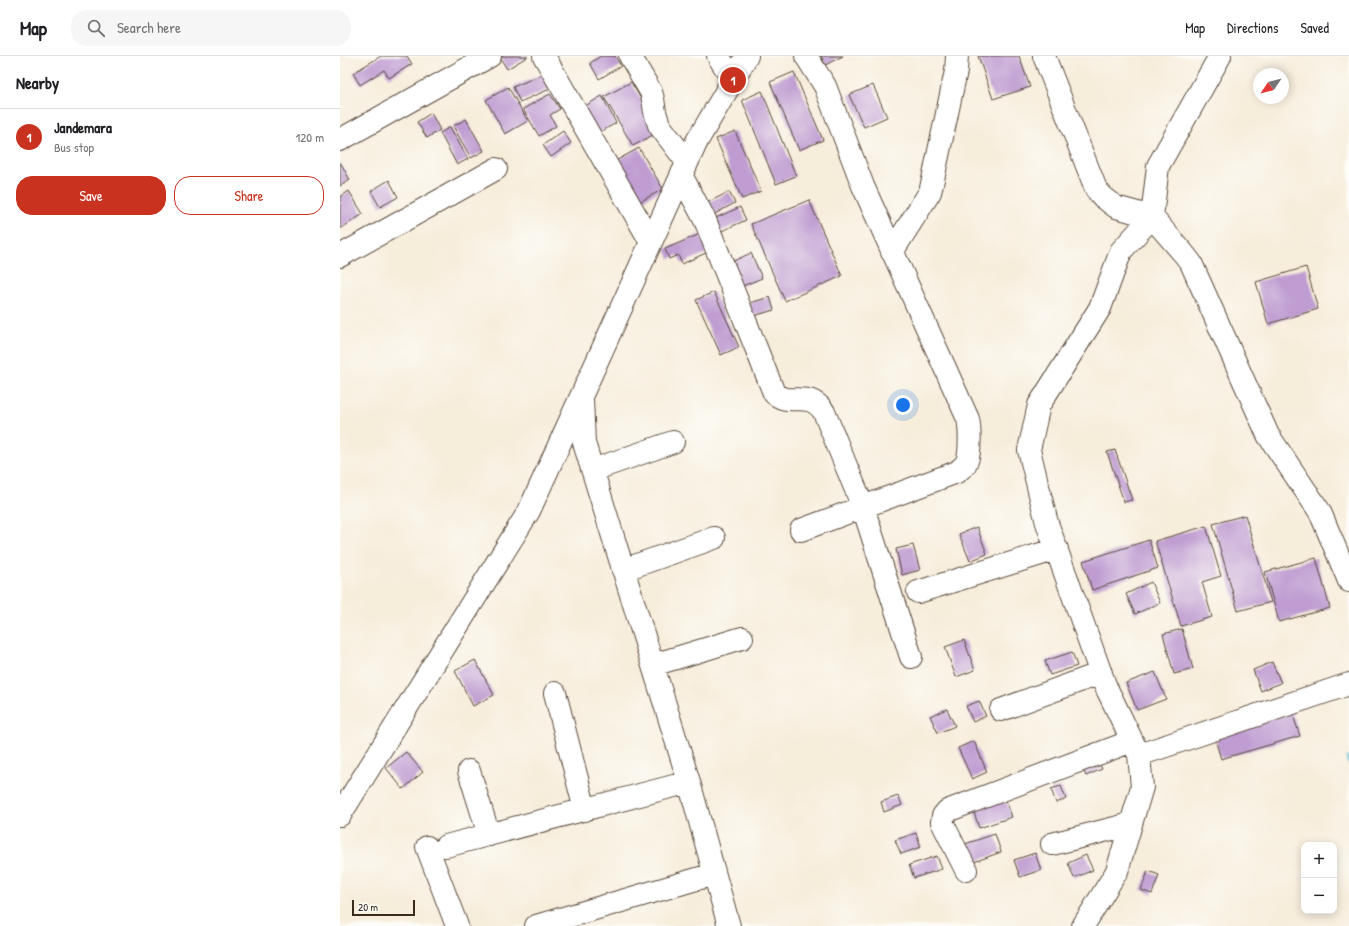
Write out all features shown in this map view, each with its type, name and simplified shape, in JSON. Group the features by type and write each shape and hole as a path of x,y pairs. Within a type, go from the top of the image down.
{"street":[{"path":"340,140 490,56"},
{"path":"544,56 651,242"},
{"path":"630,56 651,92 659,125 684,169 774,392 779,397 784,399 806,399 813,401 819,405 824,412 863,507 911,657"},
{"path":"718,56 733,80"},
{"path":"340,815 529,511 697,141 747,56"},
{"path":"801,530 957,472 967,462 969,456 968,419 862,186 825,86 806,56"},
{"path":"892,252 930,192 956,71 956,56"},
{"path":"1044,56 1096,189 1102,197 1116,207 1152,217 1191,263 1268,435 1320,512 1349,581"},
{"path":"1083,926 1117,871 1142,787 1136,748 1105,685 1047,522 1029,450 1039,405 1100,308 1121,251 1152,217 1158,166 1220,56"},
{"path":"340,256 496,169"},
{"path":"581,395 584,443 689,782 729,926"},
{"path":"593,470 673,442"},
{"path":"623,570 714,538"},
{"path":"918,592 1057,549"},
{"path":"653,665 742,638"},
{"path":"1001,710 1101,673"},
{"path":"966,870 942,822 942,816 947,811 1136,748 1349,684"},
{"path":"554,693 585,810"},
{"path":"469,771 488,835"},
{"path":"458,926 437,847 689,782"},
{"path":"1052,844 1131,824"},
{"path":"536,926 714,874"}],"building":[{"path":"381,56 407,56 412,64 389,78 384,70 360,85 353,73"},
{"path":"499,56 527,56 527,57 507,69"},
{"path":"601,56 615,56 621,66 599,79 590,63"},
{"path":"821,56 843,56 825,65"},
{"path":"978,56 1019,56 1030,87 993,99"},
{"path":"794,72 823,140 799,150 770,82"},
{"path":"543,74 550,89 520,102 513,87"},
{"path":"631,82 660,131 633,146 604,97"},
{"path":"873,85 887,117 864,127 849,95"},
{"path":"508,87 528,121 505,134 486,100"},
{"path":"762,91 796,176 776,184 742,100"},
{"path":"550,94 560,109 550,115 556,126 539,136 523,109"},
{"path":"602,96 616,123 595,135 580,109"},
{"path":"431,113 440,130 427,138 417,122"},
{"path":"466,119 484,151 471,158 453,126"},
{"path":"450,127 468,159 457,165 440,133"},
{"path":"563,131 571,143 551,157 543,145"},
{"path":"735,131 761,191 742,199 716,139"},
{"path":"639,148 663,189 636,204 612,163"},
{"path":"340,162 350,180 340,186"},
{"path":"389,180 398,197 380,207 371,191"},
{"path":"349,191 363,214 340,229 340,197"},
{"path":"729,192 735,203 707,218 700,206"},
{"path":"809,200 842,276 785,301 751,224"},
{"path":"740,207 746,220 715,234 709,221"},
{"path":"700,234 708,252 682,264 678,255 669,259 665,249"},
{"path":"751,253 762,278 740,287 729,263"},
{"path":"1306,267 1318,309 1268,324 1256,282"},
{"path":"714,292 739,347 721,355 696,300"},
{"path":"770,297 774,310 747,318 743,305"},
{"path":"1115,450 1132,500 1124,502 1107,452"},
{"path":"1245,515 1271,602 1238,611 1213,524"},
{"path":"1206,526 1221,576 1202,582 1212,617 1181,626 1155,541"},
{"path":"977,527 987,554 970,561 959,534"},
{"path":"1149,540 1158,568 1092,590 1083,561"},
{"path":"913,545 920,570 902,575 896,549"},
{"path":"1316,558 1330,608 1279,622 1265,572"},
{"path":"1151,582 1160,603 1135,614 1126,594"},
{"path":"1182,629 1193,669 1174,674 1163,634"},
{"path":"964,640 975,670 956,677 945,647"},
{"path":"1072,652 1077,666 1050,675 1045,661"},
{"path":"475,660 494,695 473,706 455,671"},
{"path":"1272,662 1281,683 1261,691 1253,670"},
{"path":"1155,672 1166,699 1137,710 1126,683"},
{"path":"979,701 986,716 973,722 966,706"},
{"path":"947,709 955,726 938,733 930,716"},
{"path":"1291,709 1300,736 1221,759 1213,732"},
{"path":"974,741 987,772 972,779 958,748"},
{"path":"406,752 423,772 403,789 386,768"},
{"path":"1096,756 1102,769 1086,776 1080,763"},
{"path":"1061,786 1066,799 1056,803 1051,789"},
{"path":"1004,795 1012,817 979,828 972,806"},
{"path":"898,796 902,805 884,812 881,802"},
{"path":"916,833 921,847 901,854 895,840"},
{"path":"995,834 1001,852 966,865 959,846"},
{"path":"1035,853 1041,870 1020,877 1014,860"},
{"path":"1086,855 1093,870 1074,878 1068,863"},
{"path":"937,856 942,869 914,878 909,865"},
{"path":"1148,871 1159,875 1152,894 1141,890"}],"place":[{"name":"Jandemara","path":"733,80"}]}
